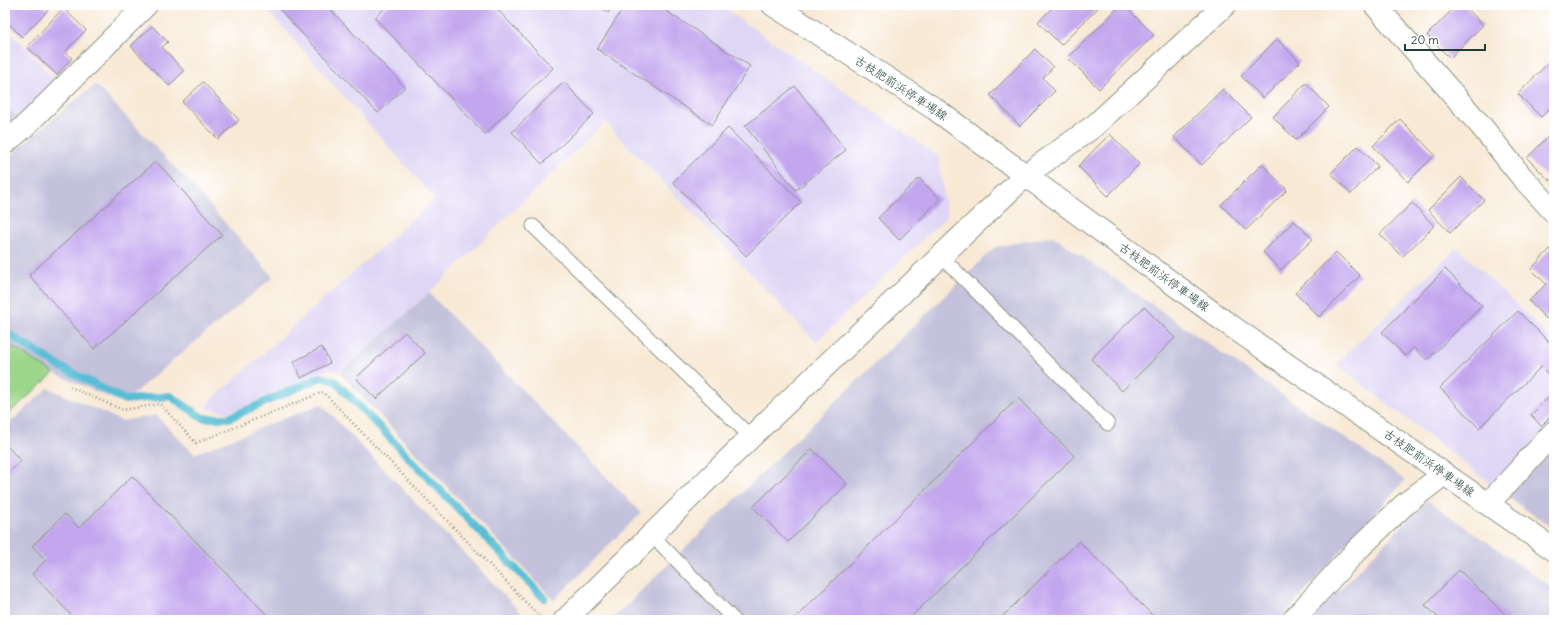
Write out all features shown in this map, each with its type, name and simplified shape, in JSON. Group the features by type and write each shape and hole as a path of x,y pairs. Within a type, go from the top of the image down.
{"street":[{"path":"5,143 23,128 146,5"},
{"name":"古枝肥前浜停車場線","path":"773,5 935,109 1224,321 1554,550"},
{"path":"565,620 751,437 1026,175 1094,126 1225,5"},
{"path":"1375,5 1482,127 1521,176 1554,212"},
{"path":"1488,504 1554,432"},
{"path":"1293,620 1356,550 1404,505 1444,474"}],"lane":[{"path":"533,226 751,437"},
{"path":"941,256 1108,424"},
{"path":"652,535 734,620"}],"path":[{"path":"70,387 124,410 160,404 196,443 323,392 543,620"}],"shaded area":[{"path":"263,5 719,5 938,156 947,216 816,342 605,122 429,293 340,373 330,369 228,413 204,407 435,199"},
{"path":"5,26 57,82 19,119 5,104"},
{"path":"96,85 187,180 273,277 122,403 54,373 5,342 5,160 74,101"},
{"path":"5,104 19,119 5,131"},
{"path":"1053,236 1405,480 1279,620 611,620 995,247"},
{"path":"1457,247 1554,341 1554,447 1506,496 1336,364"},
{"path":"429,293 641,513 554,600 340,373"},
{"path":"48,388 122,421 156,415 194,454 321,404 528,620 5,620 5,427"},
{"path":"1554,447 1554,529 1506,496"},
{"path":"1427,500 1554,589 1554,620 1310,620"}],"green space":[{"path":"5,342 54,373 5,417"}],"building":[{"path":"5,5 43,5 48,10 22,37 5,20"},
{"path":"275,5 317,5 320,8 326,5 405,87 378,113"},
{"path":"388,5 493,5 553,68 485,134 375,18"},
{"path":"599,5 613,5 608,13"},
{"path":"625,5 657,5 750,66 712,125 597,49"},
{"path":"1055,5 1101,5 1061,45 1038,22"},
{"path":"1121,5 1124,5 1154,35 1099,89 1068,58"},
{"path":"1457,5 1464,5 1483,25 1450,58 1427,35"},
{"path":"63,8 86,30 65,52 72,58 57,75 27,47"},
{"path":"152,26 168,42 162,47 184,71 169,86 131,46"},
{"path":"1277,39 1300,62 1263,98 1241,76"},
{"path":"1035,49 1053,67 1043,78 1055,91 1020,126 990,95"},
{"path":"1551,60 1554,63 1554,104 1541,117 1518,94"},
{"path":"203,82 239,120 218,139 182,102"},
{"path":"564,82 594,114 542,164 512,132"},
{"path":"1306,83 1329,107 1296,140 1273,117"},
{"path":"795,86 846,150 796,190 745,126"},
{"path":"1223,89 1251,117 1202,165 1174,137"},
{"path":"1400,119 1435,155 1408,182 1373,146"},
{"path":"728,128 801,202 746,256 673,182"},
{"path":"1554,131 1554,177 1550,181 1527,158"},
{"path":"1110,134 1139,164 1108,196 1078,166"},
{"path":"1358,146 1378,166 1351,194 1331,173"},
{"path":"156,161 222,235 94,349 29,275"},
{"path":"1262,164 1287,190 1246,230 1221,205"},
{"path":"1461,177 1484,200 1450,233 1428,210"},
{"path":"919,178 940,199 899,240 878,218"},
{"path":"1412,203 1434,226 1402,257 1380,234"},
{"path":"1294,221 1313,239 1281,270 1263,252"},
{"path":"1551,248 1554,251 1554,311 1546,319 1529,301 1546,284 1531,269"},
{"path":"1336,252 1360,276 1319,317 1295,293"},
{"path":"1445,269 1482,306 1427,360 1414,348 1405,356 1382,332"},
{"path":"1144,307 1175,338 1122,391 1091,359"},
{"path":"1518,311 1554,347 1554,380 1541,367 1479,428 1440,388"},
{"path":"1554,323 1554,334 1549,328"},
{"path":"405,332 425,353 376,399 356,378"},
{"path":"322,347 330,363 301,378 293,362"},
{"path":"1554,392 1554,413 1541,426 1531,415"},
{"path":"1018,398 1074,456 908,620 793,620"},
{"path":"6,445 21,461 5,476 5,446"},
{"path":"812,449 847,484 788,542 753,507"},
{"path":"132,476 272,620 76,620 32,574 46,560 32,546 65,514 79,528"},
{"path":"1079,541 1157,620 999,620"},
{"path":"1459,570 1509,618 1506,620 1441,620 1425,605"}],"waterway":[{"path":"5,332 59,366 125,400 170,396 203,418 229,418 321,377 335,381 544,598"}]}
